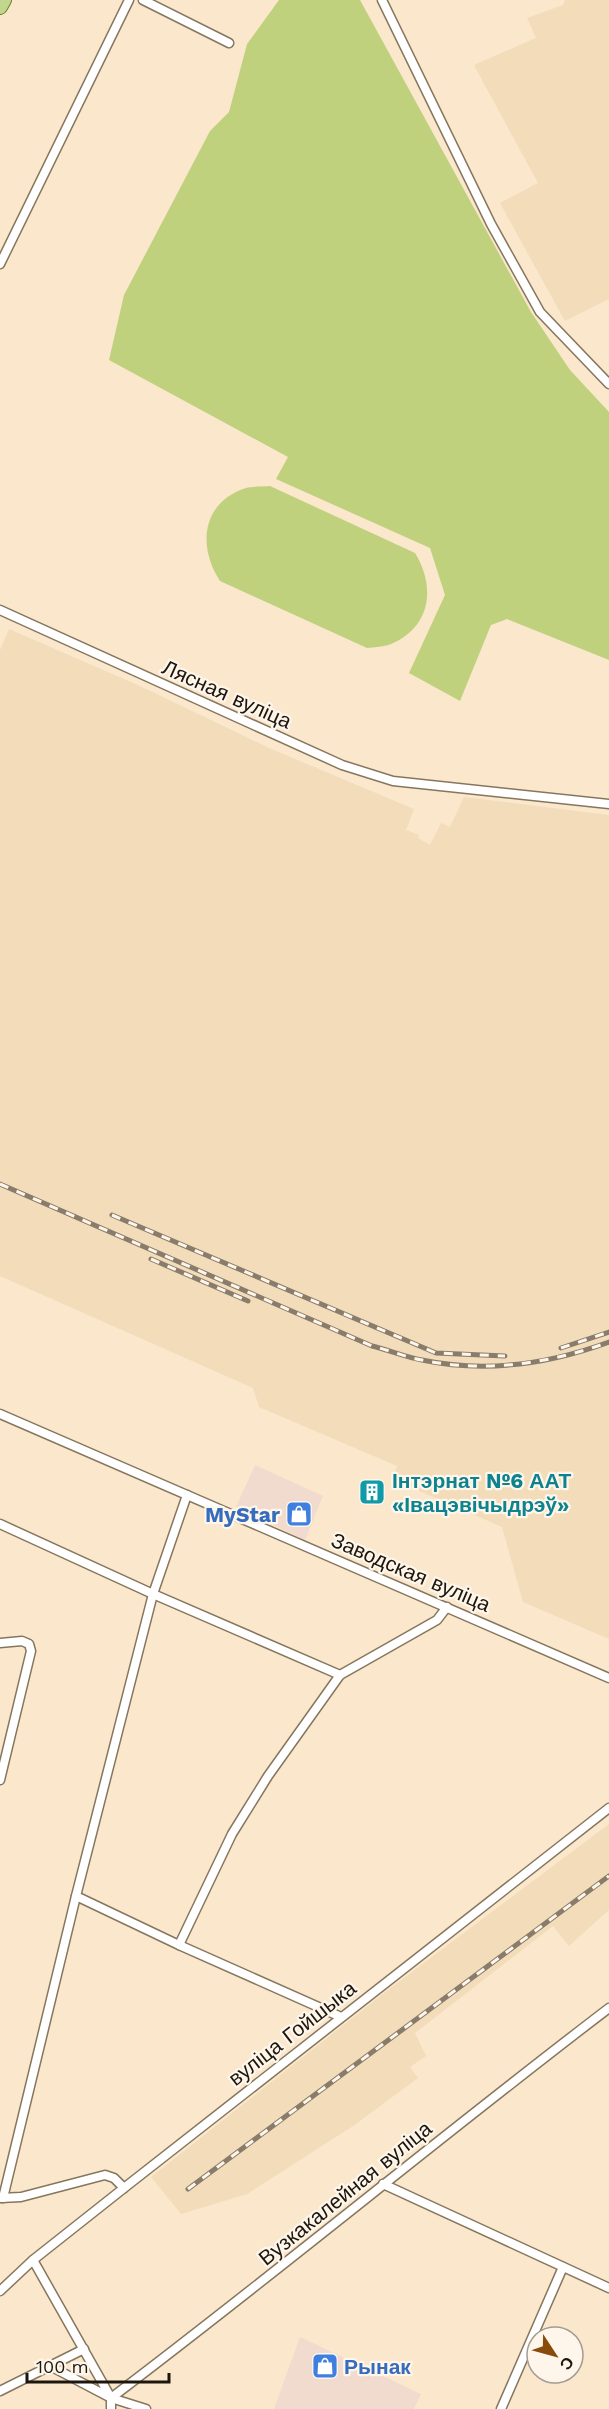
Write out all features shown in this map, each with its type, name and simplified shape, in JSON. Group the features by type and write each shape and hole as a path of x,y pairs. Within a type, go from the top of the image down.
{"main road":[{"path":"0,7 3,0"}],"street":[{"path":"0,264 129,0"},
{"path":"143,0 228,43"},
{"path":"382,0 491,224 540,312 609,384"},
{"name":"Лясная вуліца","path":"0,610 342,765 393,781 609,804"},
{"name":"Заводская вуліца","path":"0,1414 609,1678"},
{"path":"124,2188 114,2178 105,2175 21,2198 1,2198 153,1594 187,1495"},
{"path":"0,1524 153,1594 340,1675"},
{"path":"179,1945 232,1834 268,1776 340,1675 437,1620 447,1607"},
{"path":"0,1643 22,1641 29,1644 31,1651 0,1780"},
{"name":"вуліца Гойшыка","path":"0,2291 33,2260 609,1808"},
{"path":"76,1896 340,2017"},
{"name":"Вузкакалейная вуліца","path":"111,2398 300,2253 383,2184 609,2008"},
{"path":"383,2184 609,2288"},
{"path":"33,2260 111,2398 111,2409"},
{"path":"501,2409 563,2267"},
{"path":"0,2391 84,2349"},
{"path":"52,2367 111,2398 146,2409"}],"shaded area":[{"path":"565,0 609,0 609,299 565,321 500,203 538,183 474,65 536,38 527,18 563,5"},
{"path":"9,629 140,686 269,748 414,809 406,830 419,835 418,838 430,845 441,823 450,827 464,797 609,815 609,1639 523,1602 502,1527 392,1479 397,1466 259,1407 253,1388 0,1276 0,650"},
{"path":"255,1465 323,1496 305,1540 236,1507"},
{"path":"609,1824 609,1910 569,1946 553,1926 415,2033 426,2056 410,2067 418,2078 353,2126 247,2194 181,2214 151,2177 388,1990"},
{"name":"Рынак","path":"300,2337 421,2394 414,2409 274,2409"}],"green space":[{"path":"279,0 360,0 531,312 570,370 609,412 609,660 507,619 491,625 460,701 409,673 445,595 430,548 276,479 288,457 109,360 124,295 210,131 229,112 247,44"},
{"path":"270,486 415,553 426,579 427,592 422,617 415,627 404,637 391,644 367,648 220,581 208,554 208,527 212,514 231,495 249,487"}],"railway":[{"path":"0,1184 372,1346 409,1357 445,1364 493,1366 540,1361 609,1342"},
{"path":"112,1215 436,1353 505,1356"},
{"path":"151,1259 248,1301"},
{"path":"561,1348 609,1332"},
{"path":"188,2189 609,1876"}],"place":[{"name":"Інтэрнат №6 ААТ «Івацэвічыдрэў»","path":"372,1492"},
{"name":"MyStar","path":"299,1514"},
{"name":"Рынак","path":"325,2366"}]}
